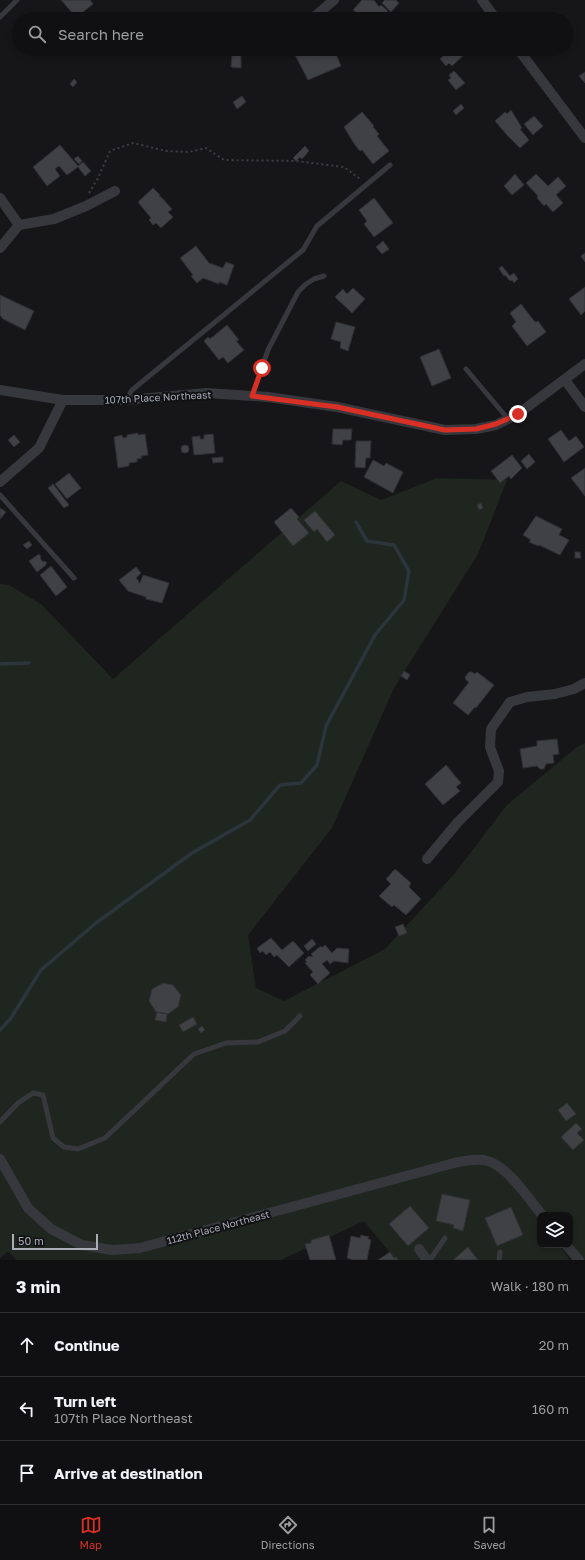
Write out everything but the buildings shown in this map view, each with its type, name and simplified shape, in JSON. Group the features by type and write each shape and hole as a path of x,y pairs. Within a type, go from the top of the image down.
{"street":[{"path":"320,12 334,0"},
{"path":"482,0 491,12"},
{"path":"523,56 585,138"},
{"path":"0,248 19,225 54,219 79,209 115,191"},
{"path":"0,198 19,225"},
{"name":"107th Place Northeast","path":"0,390 63,400 126,400 207,393 252,396 337,407 445,430 476,429 496,424 518,414 585,364"},
{"path":"565,380 585,406"},
{"path":"0,482 39,448 63,400"},
{"path":"426,859 458,822 498,782 499,771 490,746 492,729 510,702 527,697 554,694 574,689 585,683"},
{"name":"112th Place Northeast","path":"0,1159 28,1208 51,1229 82,1245 112,1250 140,1248 454,1163 471,1161 487,1161 502,1169 540,1212"},
{"path":"569,1248 579,1260"},
{"path":"419,1249 428,1260"}],"lane":[{"path":"0,17 17,0"},
{"path":"126,400 132,390 303,250 317,226 390,164"},
{"path":"252,396 268,350 298,292 314,279 324,276"},
{"path":"466,369 508,419"},
{"path":"0,495 74,578"},
{"path":"0,1122 18,1104 33,1093 43,1095 53,1138 64,1147 78,1149 104,1138 194,1054 226,1043 258,1042 284,1031 300,1016"},
{"path":"428,1260 445,1238"},
{"path":"500,1252 500,1260"}],"path":[{"path":"79,209 98,178 110,151 133,143 166,150 189,152 206,148 224,160 296,161 344,167 366,184"}],"shaded area":[{"path":"437,478 507,480 478,554 394,688 332,828 248,935 256,988 284,1001 385,949 455,873 507,805 577,747 585,743 585,1260 579,1260 572,1248 573,1212 537,1212 537,1248 561,1248 570,1260 396,1260 364,1221 281,1260 16,1260 8,1251 0,1258 0,584 9,585 41,604 113,679 341,481 381,500"}],"waterway":[{"path":"0,1030 11,1018 41,970 96,923 192,853 250,820 280,785 301,783 317,765 326,726 375,635 404,600 409,571 394,545 367,541 356,522"},
{"path":"0,664 29,663"}],"route":[{"path":"262,368 252,396 337,407 445,430 476,429 496,424 518,414"}]}
